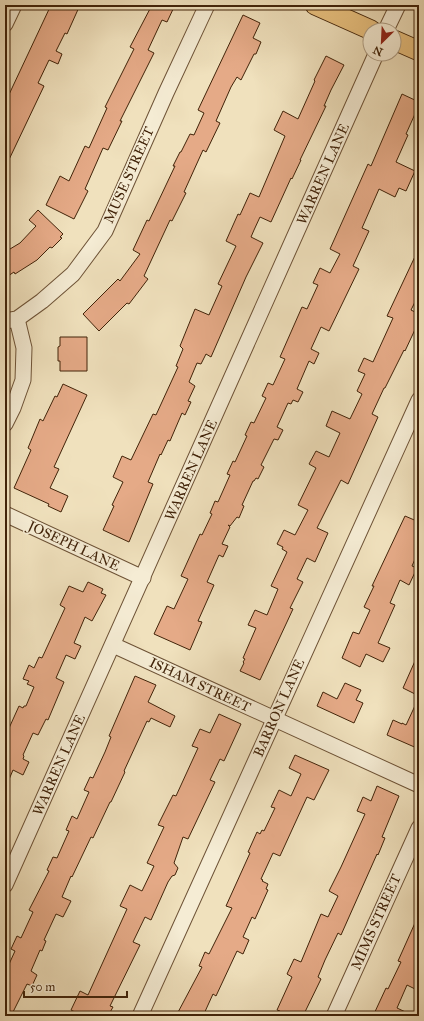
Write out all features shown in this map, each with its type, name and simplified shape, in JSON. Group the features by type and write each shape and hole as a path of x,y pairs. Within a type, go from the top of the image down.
{"main road":[{"path":"315,5 362,26"},
{"path":"402,44 419,51"}],"street":[{"path":"5,24 14,5"},
{"name":"MUSE STREET","path":"5,424 13,408 23,380 24,348 11,320 42,301 73,274 104,231 207,5"},
{"path":"390,22 398,5"},
{"name":"WARREN LANE","path":"5,885 372,62"},
{"name":"BARRON LANE","path":"140,1016 419,400"},
{"name":"JOSEPH LANE","path":"5,514 143,578"},
{"name":"ISHAM STREET","path":"113,645 419,785"},
{"name":"MIMS STREET","path":"334,1016 419,828"}],"building":[{"path":"51,5 80,5 67,34 65,33 56,51 62,54 58,64 49,60 38,83 44,86 5,168 5,103"},
{"path":"152,5 175,5 167,22 162,20 148,50 154,53 120,121 122,121 108,150 103,148 85,189 88,191 74,219 46,205 60,176 69,181 85,146 89,148 107,108 105,107 134,49 130,47"},
{"path":"243,15 260,23 253,38 261,42 256,54 254,54 241,80 237,77 231,87 216,121 220,123 206,152 203,150 184,192 186,193 172,221 170,220 144,276 148,279 129,304 127,303 99,331 83,314 118,279 120,281 140,254 133,250 147,220 149,221 180,152 190,134 194,135 204,113 198,110"},
{"path":"326,56 344,65 331,90 324,106 326,106 271,222 260,217 254,230 251,237 263,243 246,277 211,357 206,354 201,364 197,363 189,382 195,386 188,401 191,402 185,415 182,413 170,441 168,440 161,455 160,454 148,482 153,484 129,542 103,530 114,506 112,505 123,482 113,477 122,456 131,460 153,414 156,415 178,367 176,366 183,349 180,346 195,309 209,315 222,286 218,284 236,246 226,241 238,214 240,215 250,193 259,197 285,136 274,130 283,111 298,119 315,81 314,80"},
{"path":"402,94 419,102 419,105 406,134 408,135 396,162 415,171 406,191 399,188 395,197 379,189 362,228 369,231 353,266 359,269 329,331 321,327 311,349 319,353 314,364 309,361 297,389 303,392 298,402 293,400 291,404 288,403 277,427 283,430 278,440 274,439 261,465 264,467 258,479 256,478 253,481 242,505 244,506 239,518 237,517 230,526 228,525 230,527 222,544 228,546 223,557 219,555 207,582 214,585 198,621 202,622 190,650 154,634 167,606 174,609 188,579 181,576 200,534 202,535 212,514 210,513 215,501 218,502 230,475 227,474 233,461 235,462 247,436 245,435 251,422 254,423 266,398 262,396 268,383 273,385 285,359 280,357 302,307 307,309 318,285 313,283 320,268 330,273 340,254 330,249 368,164 371,166"},
{"path":"38,210 63,234 60,237 62,238 37,260 15,274 14,272 5,278 5,252 20,243 36,226 29,220"},
{"path":"419,248 419,294 411,310 419,314 419,321 372,414 378,417 348,484 341,480 317,528 328,533 315,562 307,558 297,579 303,582 290,608 293,609 260,680 240,671 245,659 243,658 256,628 248,625 255,610 267,615 278,589 271,586 287,552 282,549 283,547 277,544 284,530 295,535 308,510 298,505 316,468 309,464 316,451 329,457 340,433 326,426 332,411 350,419 362,394 357,391 365,374 358,371 364,358 373,362 393,318 387,316"},
{"path":"60,337 87,337 87,371 60,371 58,347 60,346"},
{"path":"63,384 87,395 54,467 59,469 50,488 68,496 61,512 48,506 49,504 14,488 31,450 28,448 40,419 43,421 55,396 57,397"},
{"path":"405,516 419,522 419,550 412,566 417,568 409,585 400,580 390,603 395,605 378,643 390,648 383,662 366,654 360,667 342,658 353,632 359,634 370,610 364,607 374,586 372,586"},
{"path":"88,582 103,589 101,593 106,595 92,621 85,617 74,643 81,646 75,659 66,655 56,678 64,682 48,720 46,719 38,735 33,733 23,755 23,759 29,762 23,775 13,770 5,789 5,737 19,706 23,708 26,706 34,687 27,684 29,681 23,679 29,665 34,668 39,657 42,658 65,608 60,605 69,586 83,592"},
{"path":"419,652 419,696 403,688"},
{"path":"135,676 156,685 148,702 175,716 170,727 151,718 149,722 147,721 111,802 93,838 91,837 72,877 71,876 62,897 71,901 63,917 56,914 44,940 46,941 42,951 40,950 31,971 37,975 32,986 27,984 11,1016 5,1016 5,973 15,951 11,949 17,936 21,938 33,912 29,910 49,871 47,870 53,857 57,858 69,831 66,830 72,816 77,819 89,792 84,790 90,777 93,778 105,752 111,737 109,736"},
{"path":"345,683 361,690 356,700 363,703 354,723 317,706 323,692 337,699"},
{"path":"419,697 419,749 387,735 393,720 406,725"},
{"path":"219,714 241,724 224,761 220,759 210,780 215,782 188,839 183,837 174,863 178,868 175,875 172,876 168,882 151,920 145,917 133,942 140,945 110,1006 113,1007 108,1016 76,1016 77,1013 71,1010 80,991 88,995 127,909 120,906 130,885 142,891 154,866 147,863 164,827 158,825 173,795 176,796 198,748 192,746 200,729 210,733"},
{"path":"295,755 329,770 314,800 307,797 280,856 273,853 261,879 268,884 266,889 268,890 255,919 252,917 243,937 249,940 243,954 237,951 216,996 213,994 203,1016 176,1016 202,967 199,966 205,952 209,954 232,908 226,906 250,853 248,852 257,832 260,834 262,830 264,831 275,808 271,807 279,790 291,796 301,774 289,768"},
{"path":"377,786 399,796 382,837 385,838 378,855 377,854 341,935 338,933 325,960 318,977 321,979 303,1016 278,1016 280,1011 277,1010 292,977 287,974 294,959 301,962 321,914 328,917 338,896 329,891 365,814 357,811 363,797 371,801"},
{"path":"419,914 419,981 415,989 407,985 397,1008 414,1016 373,1016 386,988 388,989 401,962 398,961"}]}
